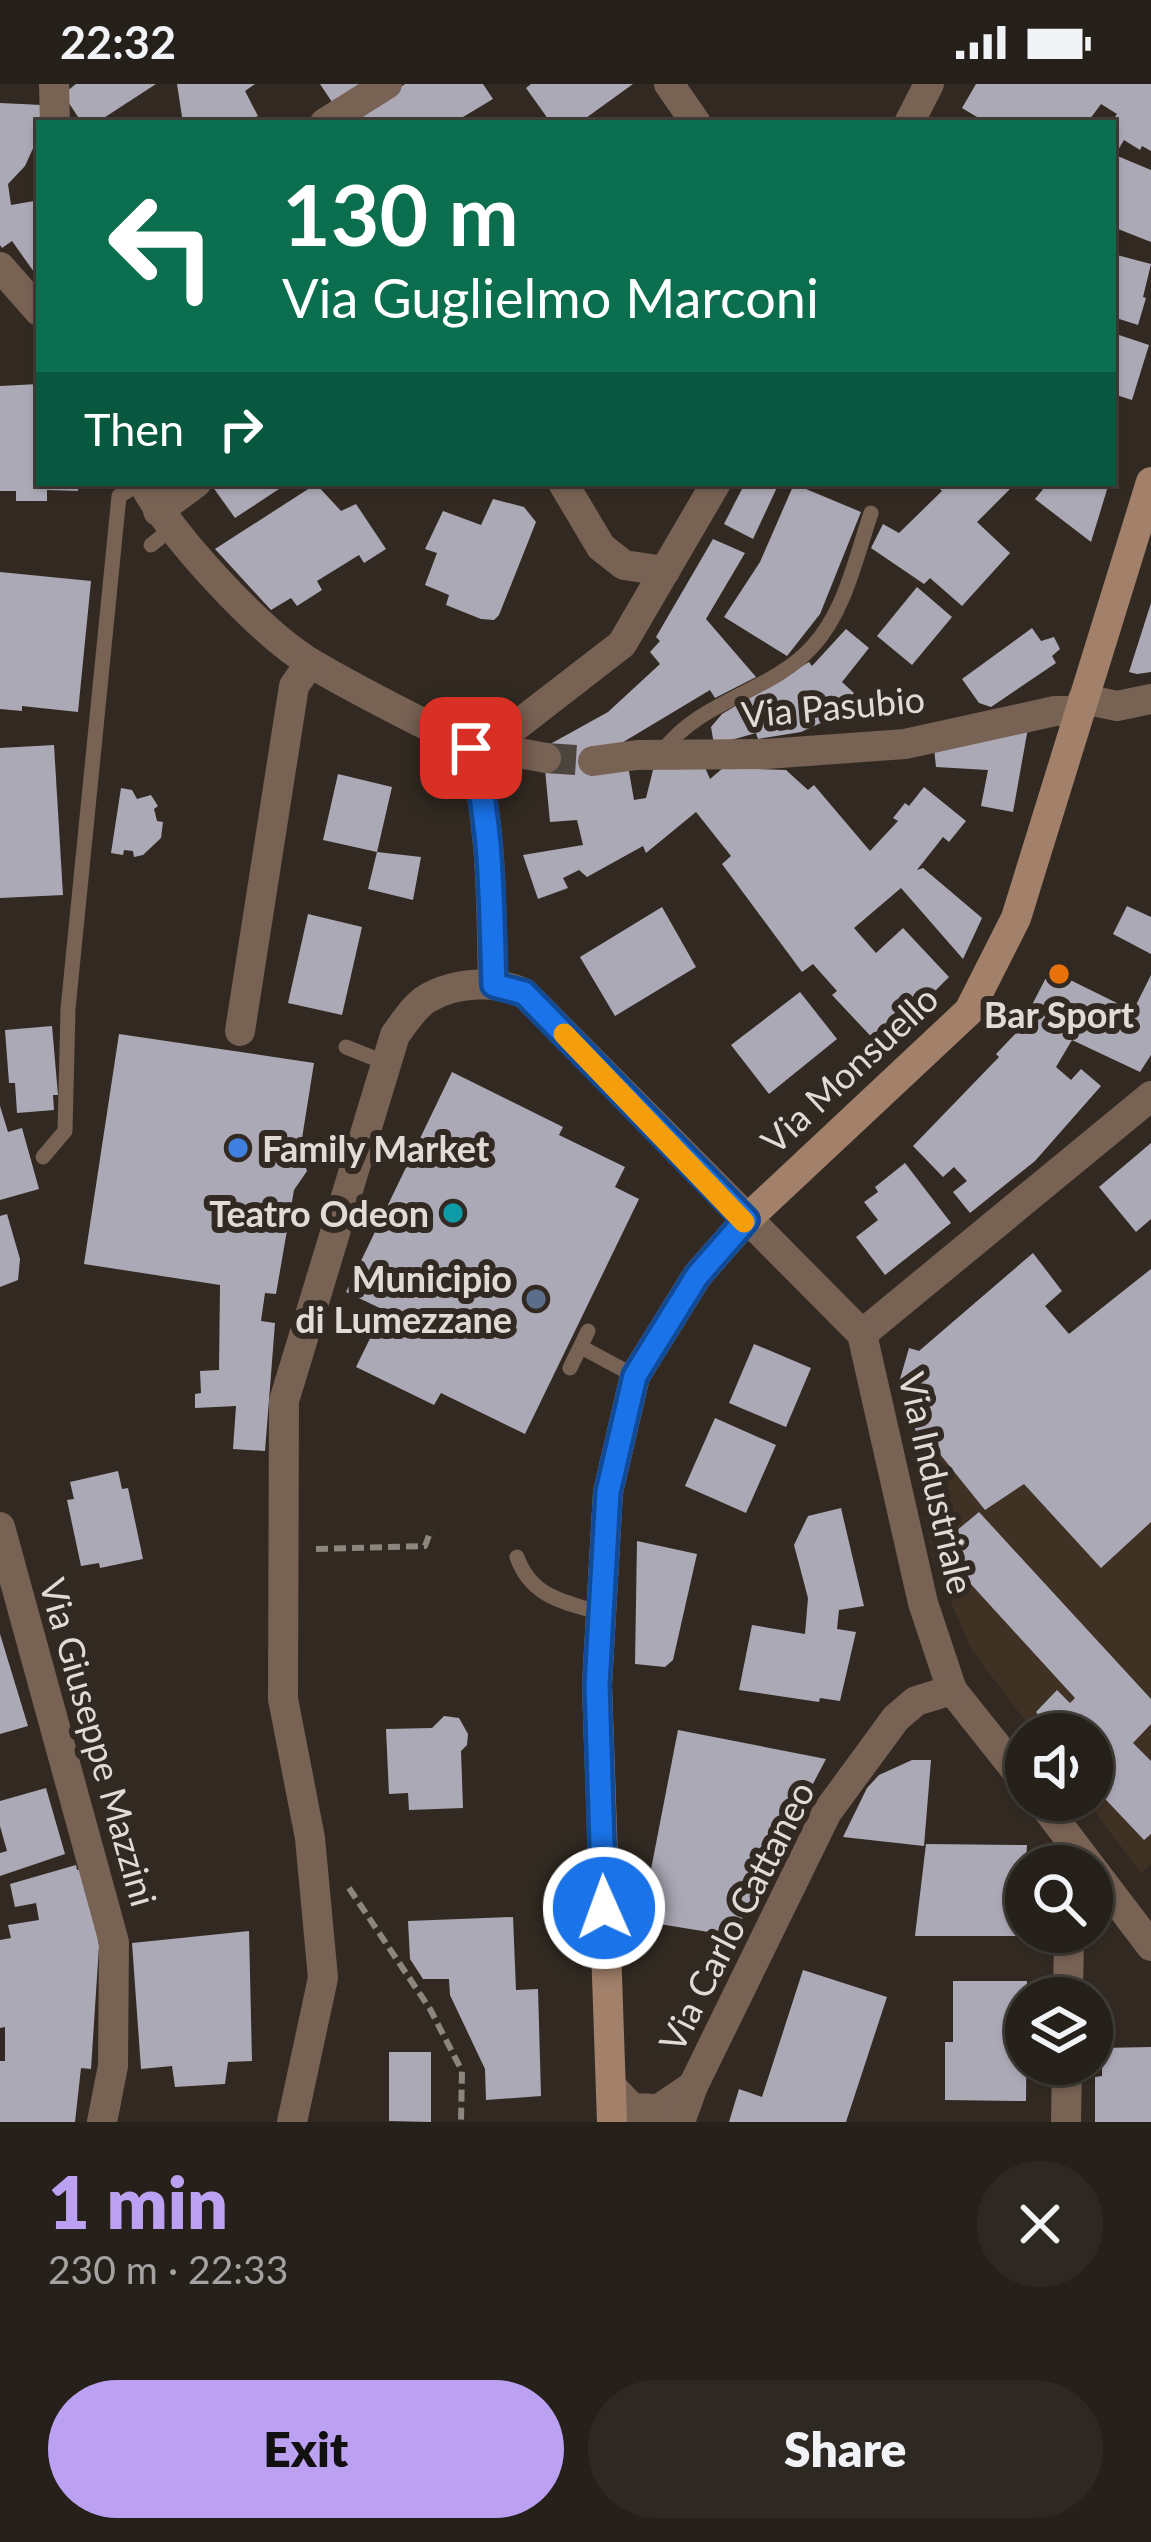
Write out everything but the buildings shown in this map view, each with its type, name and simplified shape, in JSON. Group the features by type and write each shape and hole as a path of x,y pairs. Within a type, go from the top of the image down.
{"main road":[{"name":"Via Monsuello","path":"612,2122 597,1685 608,1492 635,1376 697,1276 746,1220 969,1011 1016,918 1081,705 1141,552 1151,482"}],"street":[{"path":"54,84 55,120"},
{"path":"330,120 387,84"},
{"path":"669,84 694,120"},
{"path":"911,120 929,84"},
{"path":"0,267 36,308"},
{"path":"143,486 160,528 310,663 484,744 546,758"},
{"path":"160,528 194,486"},
{"path":"565,486 601,548 624,565 664,571"},
{"path":"484,744 622,644 714,486"},
{"path":"240,1031 294,686 310,663"},
{"name":"Via Pasubio","path":"593,761 905,744 1081,705 1151,700"},
{"path":"292,2122 323,1978 310,1838 283,1699 284,1401 394,1035 426,999 461,986 494,985 484,744"},
{"name":"Via Industriale","path":"494,985 524,993 862,1334 923,1603 952,1690 1005,1757"},
{"path":"862,1334 1151,1096"},
{"name":"Via Giuseppe Mazzini","path":"0,1527 114,1942 112,2066 102,2122"},
{"name":"Via Carlo Cattaneo","path":"680,2122 693,2086 827,1812 896,1718 916,1701 952,1690"},
{"path":"1113,1898 1151,1946"},
{"path":"1066,2122 1067,2085"},
{"name":"Via Carlo Cattaneo","path":"611,2086 632,2108 659,2109 693,2086"}],"lane":[{"path":"43,1157 65,1131 68,1010 119,496 137,486"},
{"path":"660,754 680,728 788,668 812,647 837,611 871,513"},
{"path":"346,1047 386,1063"},
{"path":"570,1368 585,1339 635,1376"},
{"path":"518,1557 524,1576 548,1598 601,1612"}],"path":[{"path":"314,1549 425,1546 431,1530"},
{"path":"346,1884 430,2009 462,2071 461,2122"}],"shaded area":[{"path":"1151,1269 1151,1864 1141,1873 1102,1821 1113,1821 1113,1713 1019,1713 971,1649 933,1560 913,1456"}],"tunnel":[{"path":"546,758 593,761"}],"slow traffic":[{"path":"564,1034 744,1222"}],"place":[{"name":"Bar Sport","path":"1059,974"},
{"name":"Family Market","path":"238,1148"},
{"name":"Teatro Odeon","path":"453,1213"},
{"name":"Municipio di Lumezzane","path":"536,1299"}],"route":[{"path":"471,748 483,791 490,863 494,985 524,993 746,1220 697,1276 635,1376 608,1492 597,1685 604,1908"}]}
